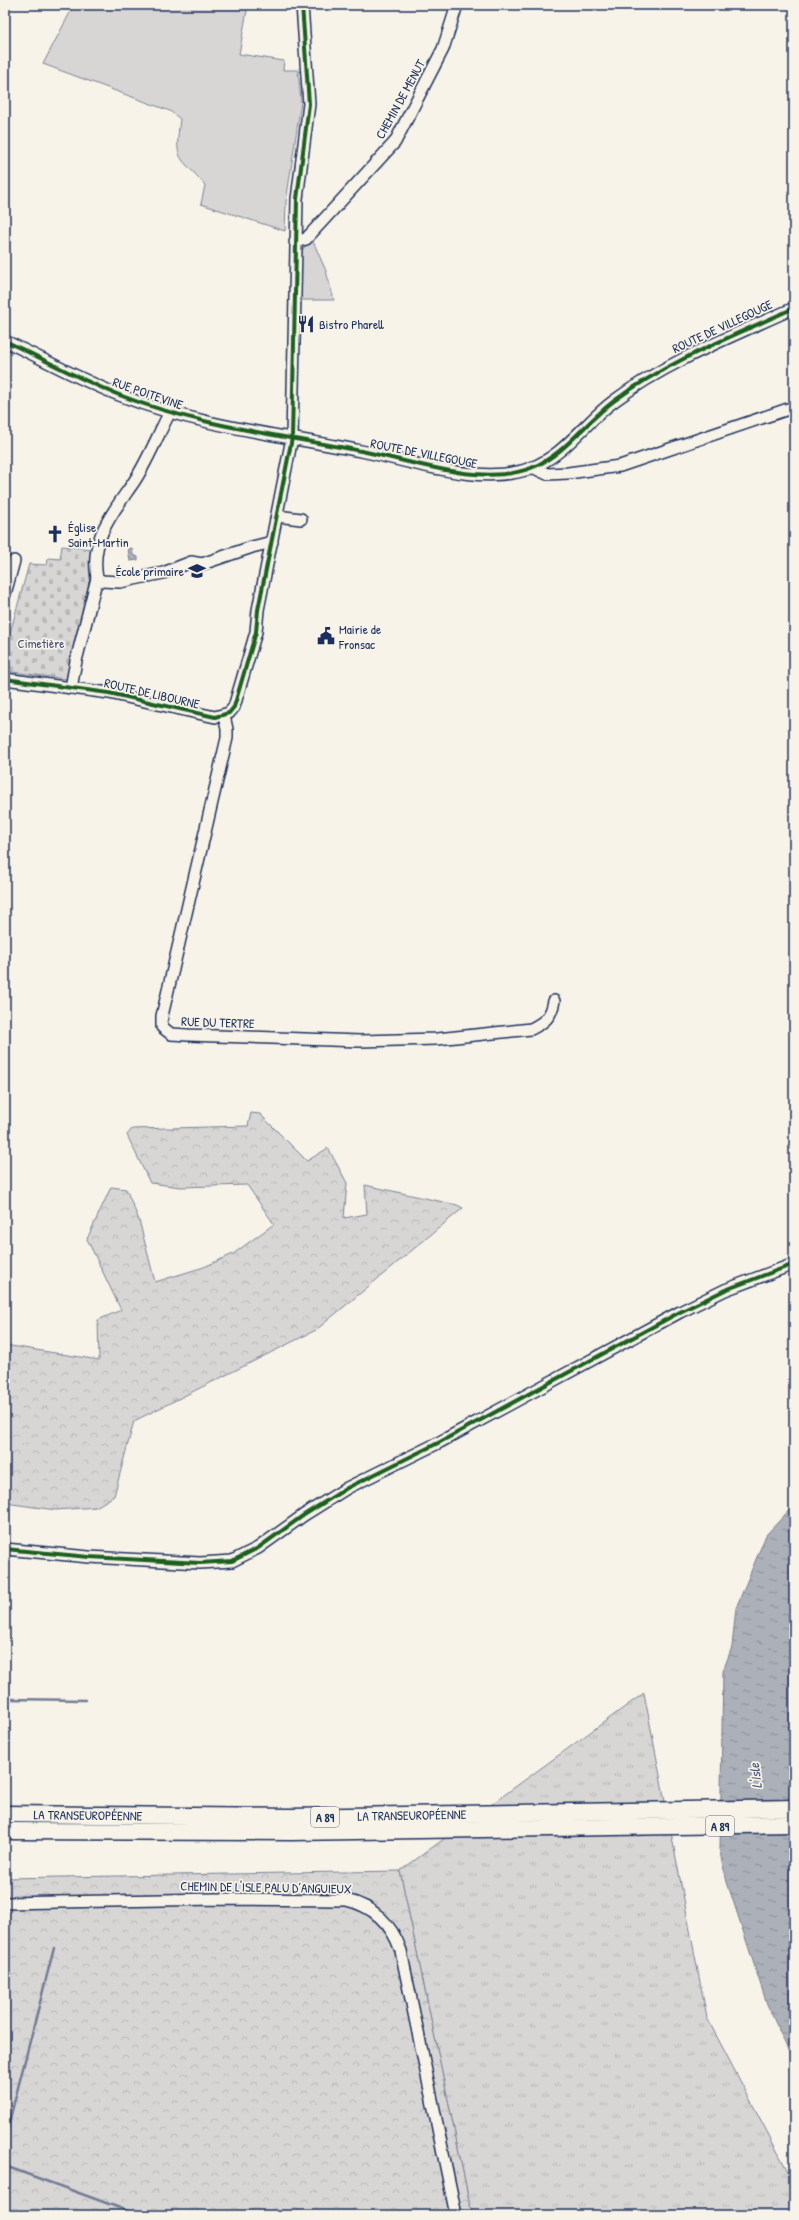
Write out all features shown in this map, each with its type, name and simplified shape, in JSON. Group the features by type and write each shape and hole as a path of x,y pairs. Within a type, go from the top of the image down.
{"highway":[{"name":"LA TRANSEUROPÉENNE","path":"5,1814 291,1817 794,1808"},
{"name":"LA TRANSEUROPÉENNE","path":"5,1830 292,1832 645,1828 794,1824"}],"street":[{"path":"224,716 234,707 256,632 258,610 292,438 294,400 295,242 297,199 310,104 302,5"},
{"name":"CHEMIN DE MENUT","path":"295,242 306,239 395,142 443,49 457,5"},
{"name":"ROUTE DE VILLEGOUGE","path":"292,438 466,472 505,474 532,467 550,458 613,401 642,382 678,362 794,308"},
{"name":"RUE POITEVINE","path":"5,341 67,372 122,396 202,421 292,438"},
{"path":"532,467 540,472 554,474 620,466 794,407"},
{"path":"72,688 78,653 97,578 95,568 98,545 106,521 132,486 170,412"},
{"path":"277,516 301,518"},
{"path":"97,578 102,581 120,582 163,573 191,562 202,564 252,547 272,542"},
{"path":"5,594 14,561"},
{"name":"ROUTE DE LIBOURNE","path":"5,679 72,688 157,703 206,716 224,716"},
{"name":"RUE DU TERTRE","path":"224,716 228,729 227,738 162,1016 162,1027 171,1034 188,1035 360,1041 437,1039 532,1029 545,1022 552,1011 554,1001"},
{"path":"5,1548 89,1557 194,1563 232,1560 258,1548 304,1515 347,1488 440,1442 680,1312 725,1290 794,1264"},
{"name":"CHEMIN DE L'ISLE PALU D’ANGUIEUX","path":"5,1903 215,1899 346,1900 358,1902 372,1910 385,1921 396,1936 401,1951 456,2215"}],"green space":[{"path":"74,5 248,5 239,54 284,61 283,70 298,70 301,102 286,202 285,231 201,204 205,185 180,157 178,151 178,133 180,119 170,111 43,64"},
{"path":"312,239 326,271 334,300 301,300 301,251"},
{"name":"Cimetière","path":"62,546 92,549 90,578 66,679 5,671 5,651 29,564 47,565 48,558 60,559"},
{"path":"251,1113 260,1114 307,1161 328,1148 347,1183 344,1218 367,1214 365,1185 457,1205 463,1208 316,1330 134,1421 114,1496 96,1507 56,1510 5,1503 5,1345 99,1360 98,1320 121,1310 87,1239 111,1187 126,1189 139,1220 155,1282 204,1267 233,1254 274,1224 247,1185 181,1187 150,1183 127,1135 132,1129 248,1126"},
{"path":"644,1693 707,2018 794,2183 794,2215 472,2215 400,1871"},
{"path":"400,1871 472,2215 5,2215 5,1878"}],"water":[{"path":"132,548 133,555 138,557 138,560 130,561 128,549"},
{"name":"L'Isle","path":"794,1505 794,2063 767,2004 727,1882 720,1851 723,1671 732,1647 736,1608 766,1535"}],"waterway":[{"path":"5,1699 86,1700"},
{"path":"5,2138 54,1948"},
{"path":"5,2166 139,2215"}],"cycle path":[{"path":"5,679 109,693 215,717 229,713 234,707 256,632 258,610 292,438 297,199 309,104 302,5"},
{"path":"5,341 107,390 180,415 240,429 361,451 424,466 469,474 491,475 512,473 531,468 543,462 565,447 614,401 656,374 701,350 794,308"},
{"path":"5,1549 89,1557 200,1563 232,1561 258,1548 304,1515 347,1488 440,1442 680,1312 725,1290 794,1264"}],"place":[{"name":"Bistro Pharell","path":"306,324"},
{"name":"Église Saint-Martin","path":"55,534"},
{"name":"École primaire","path":"197,571"},
{"name":"Mairie de Fronsac","path":"326,636"}]}
